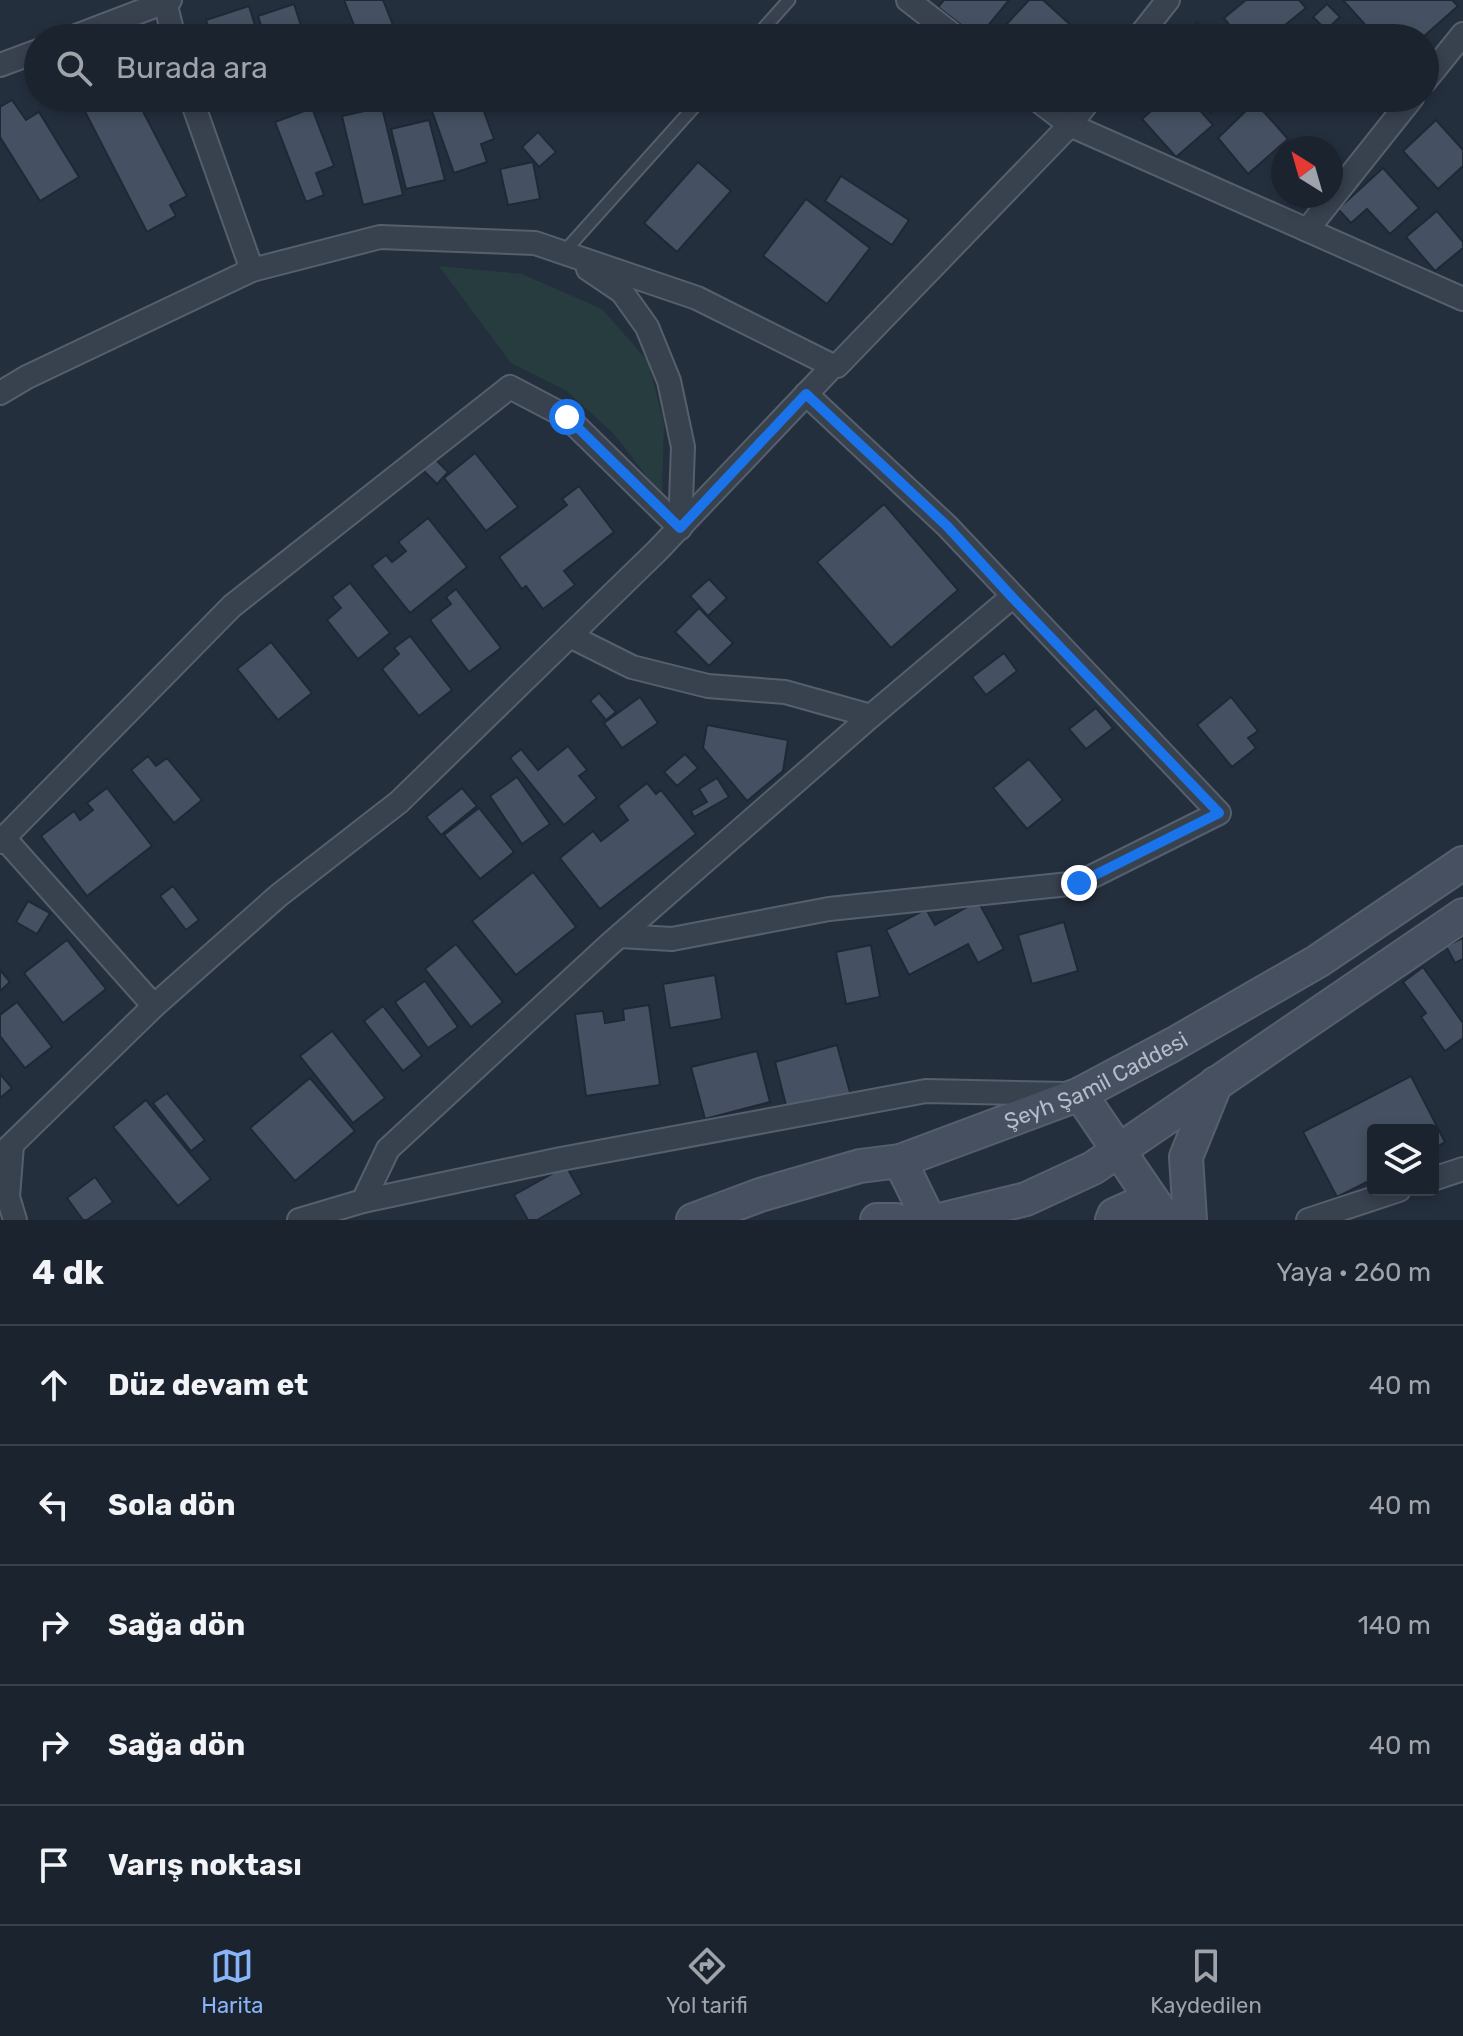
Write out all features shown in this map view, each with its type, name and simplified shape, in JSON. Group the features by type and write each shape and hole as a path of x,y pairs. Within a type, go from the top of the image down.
{"main road":[{"name":"Şeyh Şamil Caddesi","path":"693,1220 760,1195 860,1166 900,1161 1080,1094 1318,961 1463,863"},
{"path":"940,1220 1026,1199 1093,1168 1463,915"},
{"path":"1173,1218 1186,1157 1216,1083"},
{"path":"1080,1094 1173,1218"},
{"path":"900,1161 929,1220"},
{"path":"1112,1220 1114,1215 1136,1205 1173,1218"},
{"path":"877,1220 896,1220"}],"street":[{"path":"908,0 939,24"},
{"path":"1149,24 1168,0"},
{"path":"108,24 168,1 172,24"},
{"path":"1439,64 1463,34"},
{"path":"0,65 24,56"},
{"path":"196,112 252,270"},
{"path":"1053,112 1070,125 1463,299"},
{"path":"15,1220 8,1197 6,1150 154,1006 278,896 399,802 680,528 1080,112"},
{"path":"1307,230 1401,112"},
{"path":"0,393 27,377 252,270 380,237 535,243 697,298 833,366"},
{"path":"564,253 622,292 647,327 669,381 683,447 680,528"},
{"path":"154,1006 2,840 232,606 510,387 567,417 680,528"},
{"path":"620,936 672,939 829,909 1079,883 1219,813 947,526 806,394"},
{"path":"363,1201 388,1149 620,936 1012,597"},
{"path":"570,636 632,667 708,686 785,692 871,716"},
{"path":"299,1220 363,1201 561,1159 926,1091 1080,1094"},
{"path":"1439,1177 1463,1169"},
{"path":"1308,1220 1381,1196"}],"lane":[{"path":"768,24 789,0"},
{"path":"564,253 690,112"}],"green space":[{"path":"439,266 522,274 602,309 648,361 664,424 662,496 614,434 567,391 511,363"}],"building":[{"path":"344,0 383,0 392,24 353,24"},
{"path":"944,0 1009,0 989,24 960,24 938,7"},
{"path":"1029,0 1043,0 1070,24 1007,24"},
{"path":"1246,0 1299,0 1306,8 1286,24 1229,24 1224,18"},
{"path":"1343,0 1452,0 1458,6 1438,24 1364,24"},
{"path":"294,4 300,24 261,24 258,16"},
{"path":"1327,4 1340,17 1332,24 1320,24 1313,17"},
{"path":"249,6 255,24 207,24 206,20"},
{"path":"12,100 26,120 39,112 79,177 40,201 0,137 0,107"},
{"path":"85,112 143,112 187,196 170,205 176,216 147,232"},
{"path":"301,112 314,112 334,166 316,173 324,195 306,202 275,122"},
{"path":"383,112 403,195 363,205 342,116"},
{"path":"432,112 484,112 494,139 481,144 487,162 454,173"},
{"path":"1150,112 1201,112 1213,125 1176,157 1142,119"},
{"path":"1245,112 1264,112 1285,136 1271,136 1271,154 1248,174 1218,138"},
{"path":"429,120 445,180 406,189 391,129"},
{"path":"1436,120 1463,150 1463,166 1438,189 1403,151"},
{"path":"538,132 556,152 539,167 522,147"},
{"path":"533,162 540,199 508,205 500,169"},
{"path":"698,162 731,191 677,252 644,223"},
{"path":"1383,168 1419,208 1390,234 1367,209 1351,223 1338,209 1343,208 1343,204"},
{"path":"841,176 909,220 892,245 825,201"},
{"path":"806,199 870,248 827,304 763,256"},
{"path":"1437,211 1463,242 1463,248 1435,271 1406,237"},
{"path":"428,452 448,472 437,484 417,464"},
{"path":"475,453 518,507 486,531 444,478"},
{"path":"579,486 614,532 564,571 575,585 543,609 526,586 522,589 499,557 567,505 562,499"},
{"path":"884,504 958,590 891,648 817,562"},
{"path":"428,518 467,567 410,613 372,566 386,555 392,562 406,551 398,542"},
{"path":"709,579 727,598 708,616 690,596"},
{"path":"350,583 390,633 358,659 327,620 341,608 332,597"},
{"path":"456,589 501,648 469,672 430,620 451,604 446,597"},
{"path":"699,608 733,643 709,666 675,632"},
{"path":"410,636 452,690 419,716 382,669 399,654 394,648"},
{"path":"271,642 312,693 278,720 237,669"},
{"path":"1004,653 1017,671 986,695 972,677"},
{"path":"599,693 616,712 606,720 590,701"},
{"path":"640,697 658,723 622,748 604,723"},
{"path":"1231,697 1258,731 1248,738 1256,748 1232,767 1197,725"},
{"path":"1096,708 1113,728 1086,749 1069,729"},
{"path":"707,725 788,740 783,771 747,801 703,748"},
{"path":"568,746 587,770 579,776 597,798 564,825 510,758 521,749 538,770"},
{"path":"685,754 698,768 677,786 664,772"},
{"path":"148,756 156,766 167,758 202,800 174,823 131,770"},
{"path":"1029,759 1063,800 1027,829 993,788"},
{"path":"517,777 550,824 522,844 490,796"},
{"path":"717,778 729,797 694,817 691,811 707,802 699,789"},
{"path":"647,783 656,794 661,790 696,834 600,909 560,858 593,831 601,841 628,820 618,806"},
{"path":"107,788 152,846 87,896 41,836 74,811 80,820 93,810 87,803"},
{"path":"462,788 477,806 441,835 426,817"},
{"path":"479,808 514,852 480,879 444,835"},
{"path":"533,872 576,927 516,975 472,921"},
{"path":"173,886 199,920 186,930 160,896"},
{"path":"28,901 50,913 37,934 16,922"},
{"path":"978,901 1004,949 978,963 968,944 909,975 886,930 926,909 935,925"},
{"path":"1064,922 1078,971 1032,984 1018,935"},
{"path":"1463,938 1463,959 1455,963 1446,946"},
{"path":"67,940 106,989 63,1023 24,973"},
{"path":"456,944 503,1002 471,1027 425,969"},
{"path":"871,945 880,997 846,1004 836,952"},
{"path":"1423,967 1463,1023 1463,1038 1445,1051 1421,1017 1426,1013 1403,982"},
{"path":"0,970 10,982 0,991"},
{"path":"715,975 722,1019 670,1028 663,984"},
{"path":"425,981 458,1027 428,1048 395,1002"},
{"path":"17,1002 52,1047 25,1068 0,1036 0,1015"},
{"path":"649,1005 660,1085 586,1096 575,1014 603,1011 605,1023 624,1020 623,1009"},
{"path":"383,1006 422,1056 403,1071 364,1021"},
{"path":"332,1031 385,1098 353,1123 300,1056"},
{"path":"837,1045 851,1096 788,1113 775,1062"},
{"path":"757,1051 770,1102 705,1119 691,1067"},
{"path":"0,1074 12,1088 0,1098"},
{"path":"1411,1076 1436,1124 1367,1124 1367,1182 1337,1197 1303,1132"},
{"path":"310,1078 355,1131 295,1181 250,1128"},
{"path":"167,1093 205,1140 191,1151 153,1103"},
{"path":"146,1100 211,1179 178,1206 113,1127"},
{"path":"1439,1130 1445,1142 1439,1146"},
{"path":"566,1166 582,1194 537,1220 528,1220 514,1195"},
{"path":"95,1177 113,1202 83,1220 67,1198"}],"route":[{"path":"567,417 680,528 806,394 947,526 1219,813 1079,883"}]}
